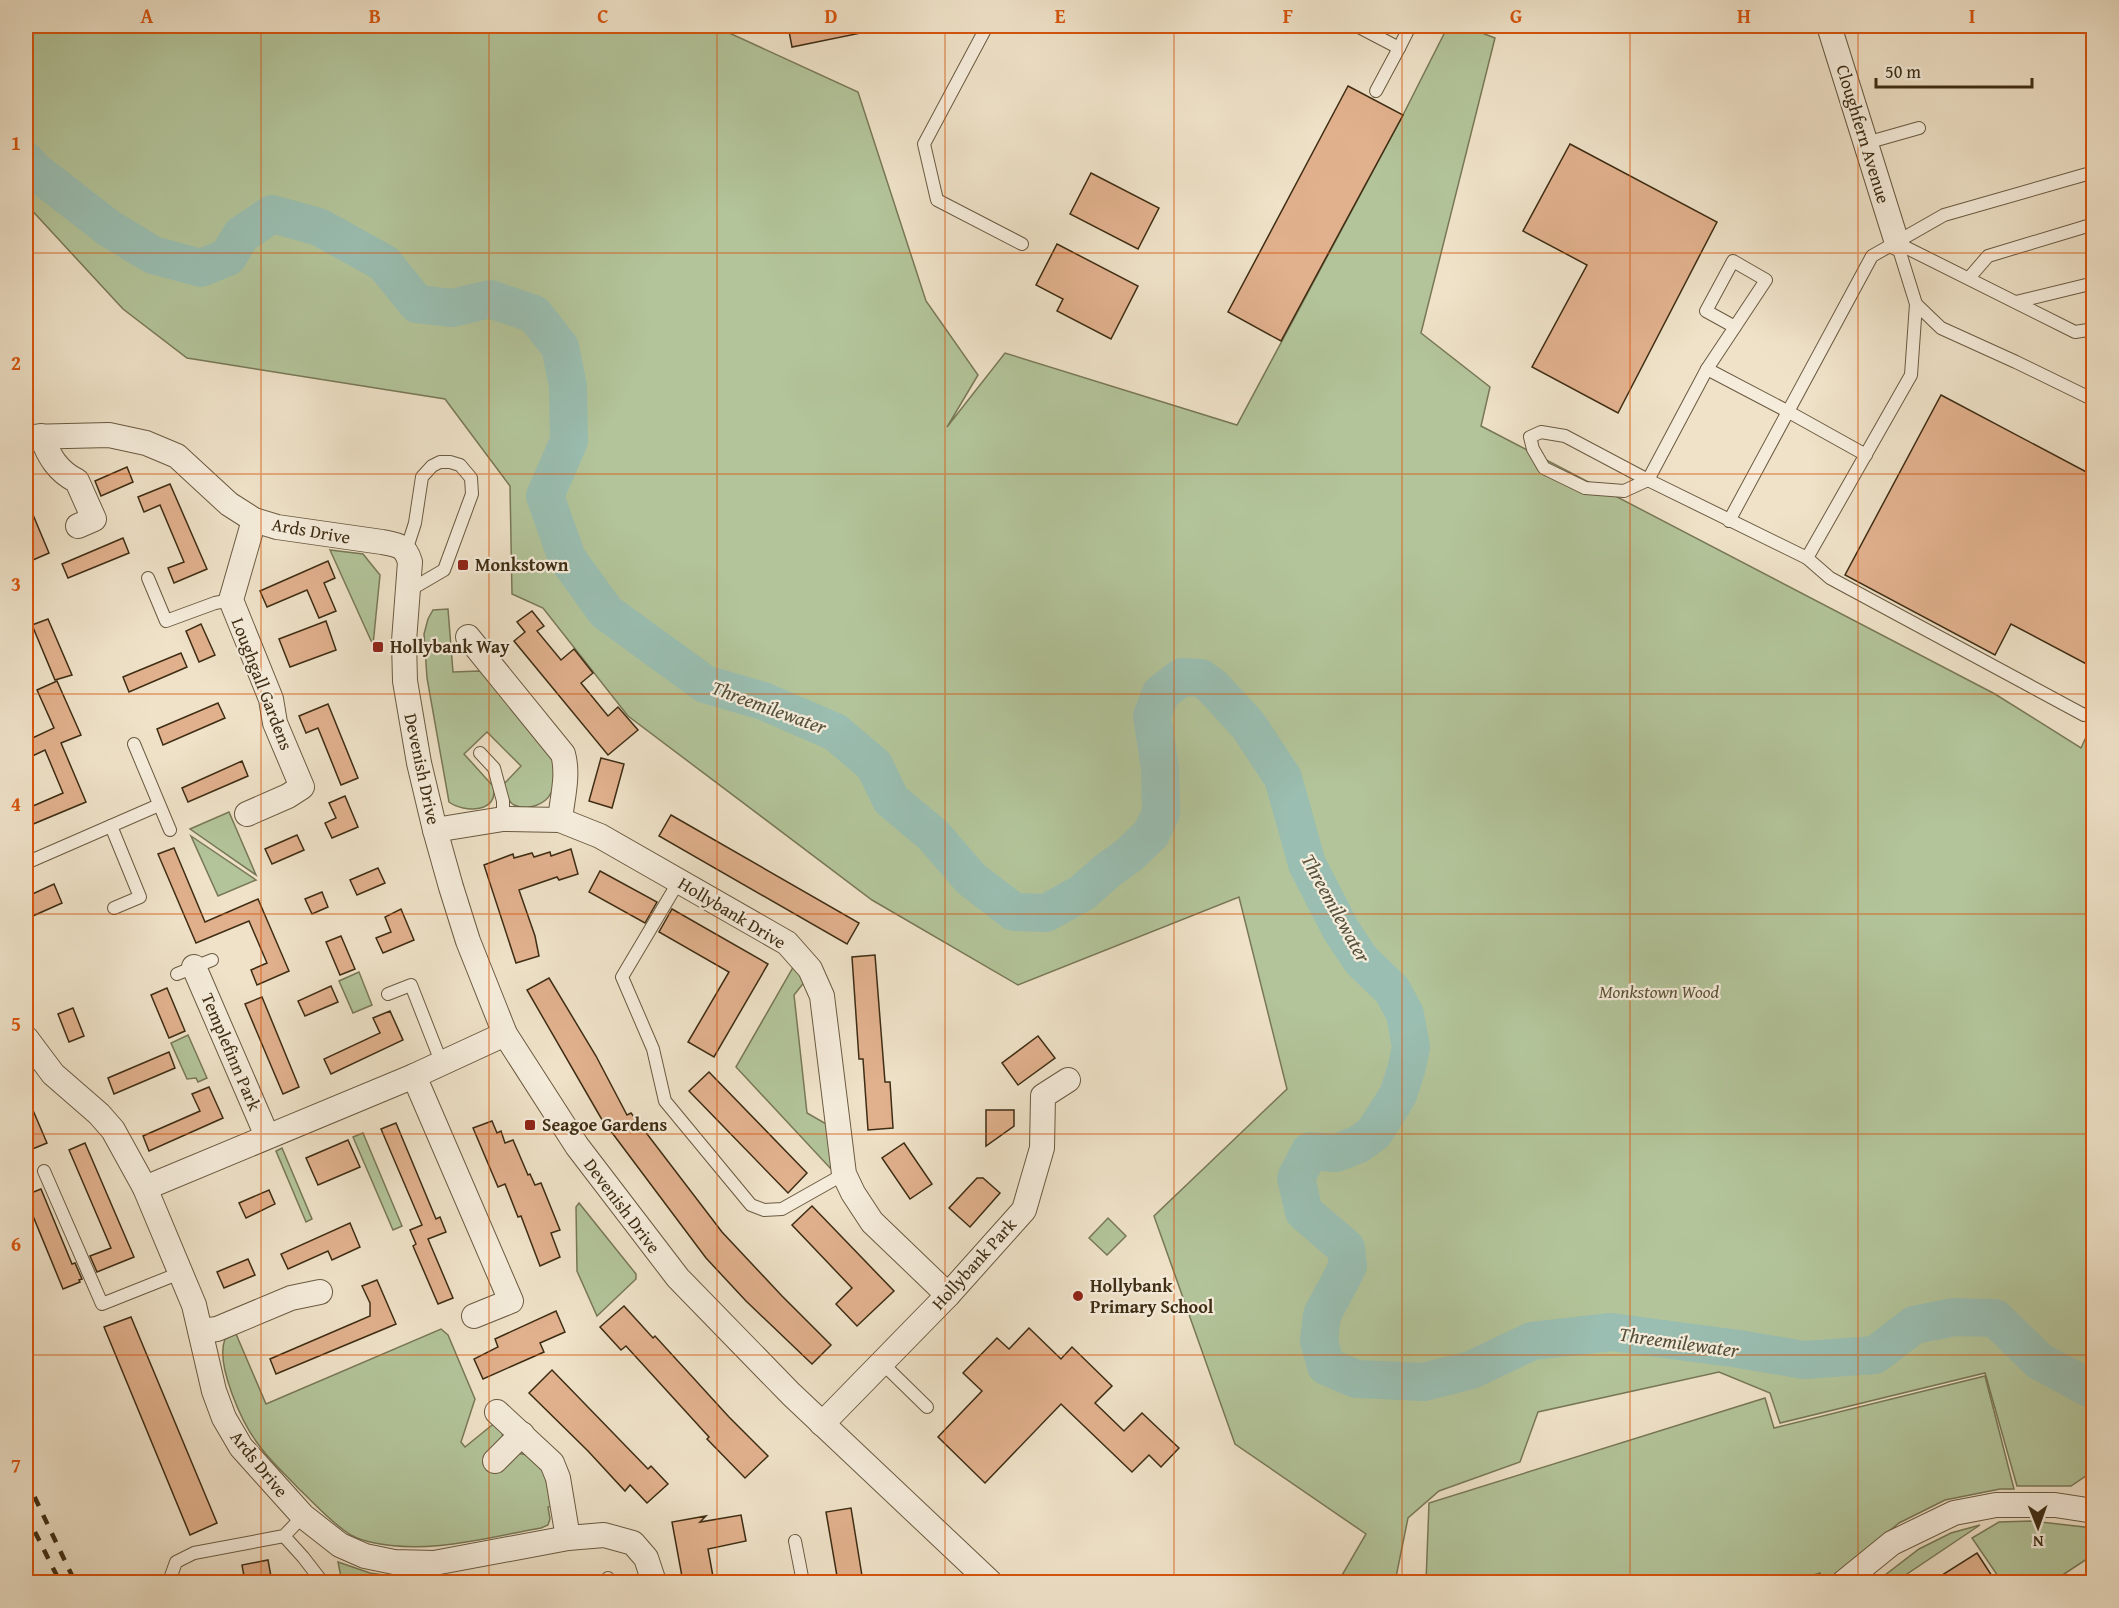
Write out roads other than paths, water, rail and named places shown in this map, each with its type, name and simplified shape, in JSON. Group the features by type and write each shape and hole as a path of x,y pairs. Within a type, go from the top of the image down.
{"street":[{"name":"Cloughfern Avenue","path":"1829,26 1897,243"},
{"name":"Ards Drive","path":"33,437 109,435 146,443 177,456 228,504 254,520 277,527 382,542 399,546 406,551"},
{"path":"33,437 55,465 68,477 77,481 94,519 78,526"},
{"name":"Loughgall Gardens","path":"247,814 288,796 302,787 275,723 271,699 231,600 254,520"},
{"name":"Devenish Drive","path":"406,551 410,562 404,641 405,681 419,763 435,831 468,941 505,1034 577,1146 678,1278 822,1424 989,1582"},
{"path":"468,638 563,754 566,762 560,820"},
{"name":"Hollybank Drive","path":"435,831 504,819 560,820 600,836 787,943 810,969 822,996 844,1174 872,1222 948,1295"},
{"name":"Templefinn Park","path":"194,967 267,1136"},
{"path":"145,1188 414,1076 505,1034"},
{"name":"Ards Drive","path":"26,1038 53,1074 99,1114 113,1130 145,1188 194,1305 214,1391 224,1418 241,1447 303,1516 340,1545 365,1556 394,1562 434,1563 568,1538 604,1535 633,1543 646,1558 654,1582"},
{"path":"414,1076 511,1301 474,1316"},
{"name":"Hollybank Park","path":"822,1424 948,1295 1024,1210 1042,1148 1042,1096 1068,1080"},
{"path":"201,1331 217,1329 291,1298 320,1292"},
{"path":"497,1412 552,1463 568,1538"},
{"path":"495,1461 522,1434"},
{"path":"1844,1582 1892,1543 1954,1513 1996,1505 2055,1505 2094,1511"}],"lane":[{"path":"987,26 924,144 938,200 1022,244"},
{"path":"1357,26 1399,48"},
{"path":"1376,91 1410,26"},
{"path":"1866,143 1920,128"},
{"path":"1729,521 1872,256 1944,215 2093,170"},
{"path":"1969,278 1989,255 2094,224"},
{"path":"1897,243 2075,332 2094,329"},
{"path":"1807,558 1911,375 1916,303 1897,243"},
{"path":"1735,327 1706,311 1733,261 1766,280 1735,327 1707,369 1648,480 1624,491 1585,488 1544,468 1533,449 1530,436 1541,432 1564,436 1648,480 1729,521 1807,558 1830,578 2084,715 2094,711"},
{"path":"2016,302 2094,283"},
{"path":"1916,303 1941,328 2091,397"},
{"path":"1707,369 1866,455"},
{"path":"406,551 414,523 422,477 432,466 440,462 460,465 471,478 472,494 444,570 408,591"},
{"path":"148,578 166,621 215,603 231,600"},
{"path":"134,744 170,830"},
{"path":"480,753 494,768 503,801 504,819"},
{"path":"26,863 159,805"},
{"path":"111,826 140,897 114,908"},
{"path":"679,881 622,977 653,1048 665,1101 751,1205 764,1210 782,1209 844,1174"},
{"path":"388,994 411,985 442,1064"},
{"path":"44,1171 102,1304 180,1273"},
{"path":"882,1363 927,1407"},
{"path":"172,1582 171,1576 176,1562 194,1553 284,1536 303,1516"},
{"path":"284,1536 320,1579"},
{"path":"795,1541 803,1582"}],"waterway":[{"name":"Threemilewater","path":"26,161 35,171 110,229 153,255 201,268 228,257 241,235 272,214 319,227 384,263 417,304 452,308 490,299 534,314 560,347 568,386 569,441 545,496 567,558 606,612 705,684 763,701 835,732 874,765 891,800 933,835 971,879 1014,912 1046,913 1082,893 1151,834 1161,813 1160,768 1152,716 1161,693 1182,677 1201,678 1212,686 1248,725 1283,778 1307,864 1341,930 1361,960 1392,990 1405,1014 1411,1047 1398,1095 1374,1133 1359,1144 1336,1153 1310,1151 1296,1178 1304,1212 1346,1248 1348,1266 1322,1315 1319,1341 1326,1366 1356,1379 1424,1382 1471,1370 1532,1341 1611,1332 1804,1360 1875,1355 1914,1325 1954,1317 1995,1318 2039,1361 2091,1389 2094,1388"}],"railway":[{"path":"26,1479 75,1582"},
{"path":"26,1514 60,1582"}],"place":[{"name":"Monkstown","path":"463,565"},
{"name":"Hollybank Way","path":"378,647"},
{"name":"Seagoe Gardens","path":"530,1125"},
{"name":"Hollybank Primary School","path":"1078,1296"}],"park label":[{"name":"Monkstown Wood","path":"1659,992"}]}
